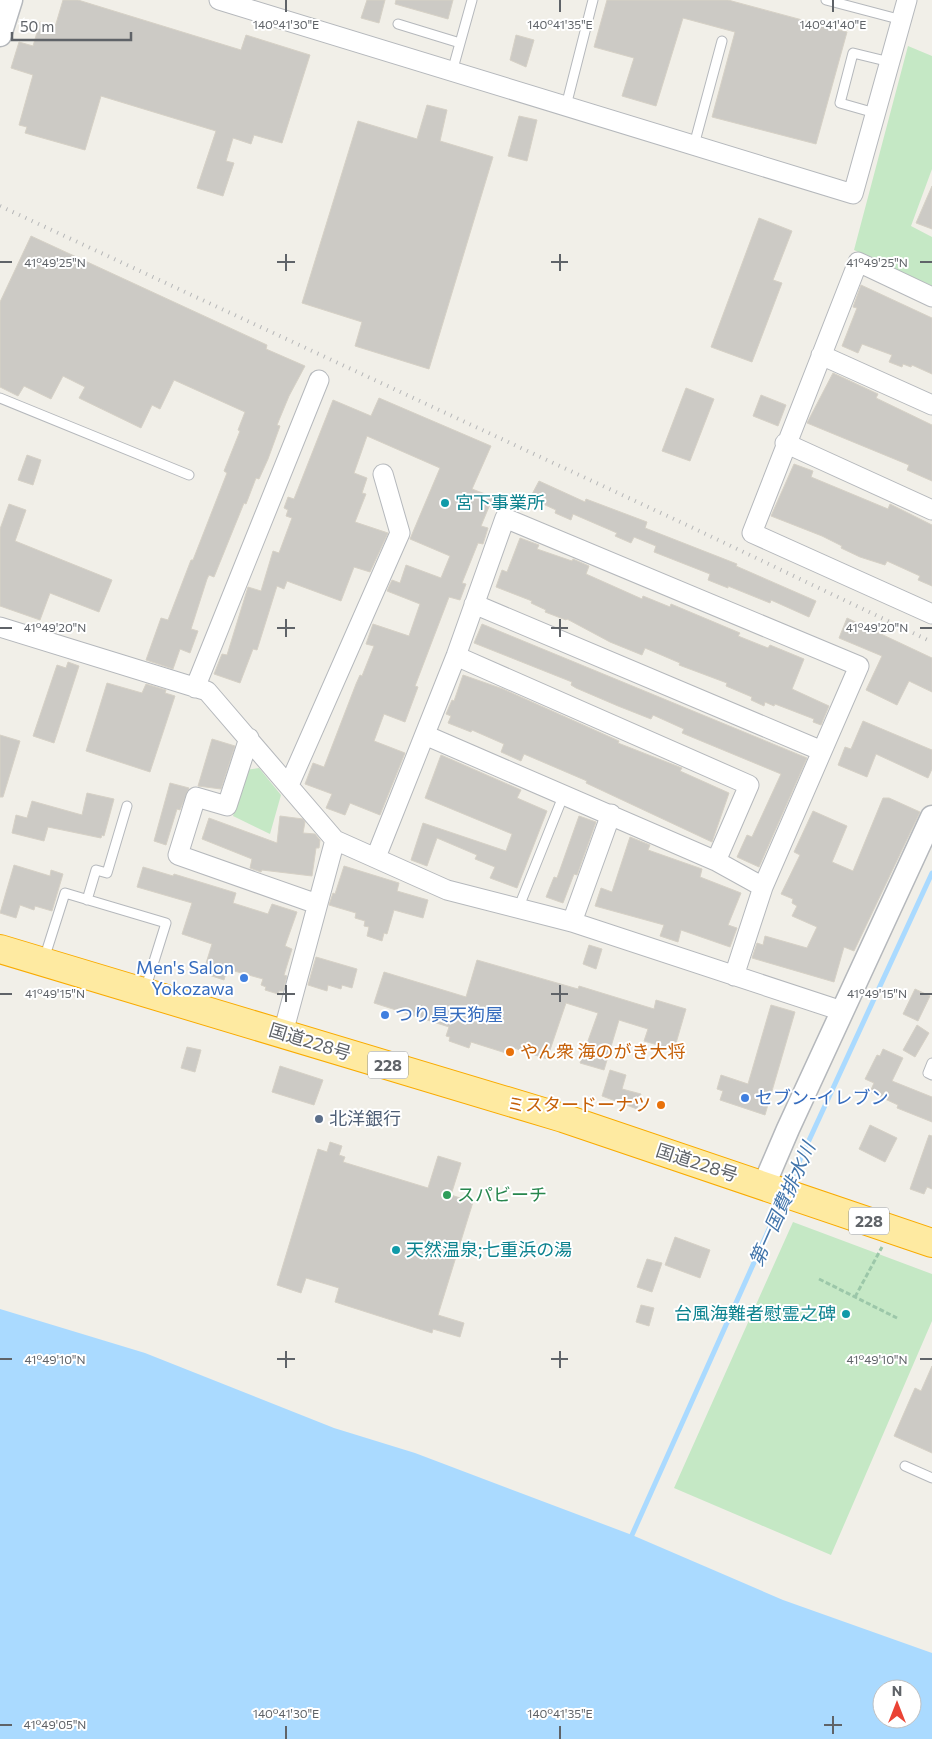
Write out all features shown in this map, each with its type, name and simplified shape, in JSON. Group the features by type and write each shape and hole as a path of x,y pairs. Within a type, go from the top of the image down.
{"highway":[{"name":"国道228号","path":"0,949 563,1118 932,1243"}],"street":[{"path":"0,35 11,0"},
{"path":"218,0 852,194 907,0"},
{"path":"932,297 858,262 785,443 752,533 932,614"},
{"path":"821,355 932,406"},
{"path":"195,688 319,380"},
{"path":"785,443 932,510"},
{"path":"289,784 400,533 383,474"},
{"path":"376,857 456,656 505,518 859,666 763,887 734,976"},
{"path":"474,604 822,751"},
{"path":"0,627 207,691 289,784 335,840 447,890 572,922 842,1011"},
{"path":"456,656 748,785 716,861"},
{"path":"425,735 716,861 763,887"},
{"path":"249,738 227,806 196,797 178,855 317,904"},
{"path":"572,922 611,814"},
{"path":"769,1187 842,1011 932,818"},
{"path":"283,1033 335,840"}],"lane":[{"path":"452,72 472,0"},
{"path":"566,106 593,0"},
{"path":"826,0 902,20"},
{"path":"398,24 460,43"},
{"path":"694,145 722,41"},
{"path":"875,113 840,103 853,53 890,62"},
{"path":"0,398 189,475"},
{"path":"518,908 564,794"},
{"path":"87,900 96,870 107,873 127,806"},
{"path":"44,962 65,893 166,923 144,992"},
{"path":"932,1063 928,1072 932,1075"},
{"path":"905,1466 932,1478"}],"path":[{"path":"855,1297 892,1228"},
{"path":"819,1279 897,1318"}],"green space":[{"path":"908,46 932,56 932,169 911,226 932,237 932,286 854,250"},
{"path":"259,768 281,795 270,834 233,816 245,770"},
{"path":"793,1222 932,1274 932,1321 831,1555 674,1488"}],"water":[{"path":"0,1309 145,1353 334,1428 415,1453 632,1535 783,1600 932,1653 932,1739 0,1739"}],"building":[{"path":"63,0 78,0 241,50 246,35 310,55 282,143 254,135 251,144 233,138 226,161 234,163 223,196 197,188 216,131 101,96 85,150 25,133 27,127 19,125 33,75 11,68 19,42 33,46 40,22 55,27"},
{"path":"367,0 385,0 379,23 361,18"},
{"path":"396,0 453,0 448,19 395,4"},
{"path":"607,0 728,0 847,32 816,144 712,117 735,32 683,18 656,106 622,96 634,58 594,47"},
{"path":"516,35 534,40 526,67 510,60"},
{"path":"427,105 447,110 440,141 493,157 429,369 355,346 362,322 302,303 358,121 417,139"},
{"path":"519,116 537,120 527,161 508,156"},
{"path":"932,186 932,229 916,223"},
{"path":"759,218 792,231 773,280 782,283 752,362 711,347"},
{"path":"31,236 267,345 266,349 305,366 289,396 277,425 280,426 268,459 259,479 256,478 246,504 244,503 214,577 209,575 207,579 191,629 198,631 190,653 180,649 173,669 146,660 161,618 168,620 191,560 193,560 227,473 224,471 240,431 238,430 245,412 174,380 160,409 152,405 141,428 79,398 85,387 63,376 51,399 24,386 18,396 0,387 0,302"},
{"path":"861,285 932,318 932,374 912,365 911,367 903,364 902,367 889,362 892,355 862,344 858,353 842,346 857,308 853,307"},
{"path":"833,373 878,394 876,398 932,425 932,481 907,470 909,465 807,423"},
{"path":"686,388 714,399 690,461 662,451"},
{"path":"761,395 786,405 778,426 753,416"},
{"path":"379,398 491,446 472,489 493,497 481,526 488,528 483,544 478,543 462,583 466,584 460,600 449,597 415,686 418,687 405,722 384,714 374,741 405,753 380,815 350,803 345,815 326,808 332,794 305,784 313,763 324,767 356,684 360,675 362,676 374,646 366,644 373,624 409,636 420,604 387,591 392,580 400,583 406,565 441,578 450,556 410,539 440,468 367,436 354,473 367,478 362,493 366,494 355,522 388,533 370,572 354,567 341,601 287,581 284,589 277,586 257,650 253,649 240,683 214,674 222,654 227,655 248,587 261,591 273,551 279,553 292,518 286,516 288,510 284,508 288,497 294,499 333,400 371,416"},
{"path":"27,455 41,460 33,485 18,480"},
{"path":"794,464 813,471 811,477 888,509 890,504 932,525 932,586 918,580 920,576 887,561 885,565 860,557 822,536 771,516"},
{"path":"539,481 585,502 586,499 647,522 645,528 737,564 736,566 816,601 809,617 771,600 770,603 708,580 710,574 654,552 656,546 634,537 631,543 615,536 617,533 573,514 571,520 555,513 556,510 530,498"},
{"path":"9,504 26,510 15,541 112,580 99,612 50,593 40,620 0,606 0,529"},
{"path":"520,538 539,545 537,549 572,561 573,559 589,566 586,574 642,599 643,596 670,607 671,604 740,633 738,636 768,648 770,645 804,659 792,689 829,706 821,725 813,722 814,719 775,704 774,706 765,702 764,706 751,700 752,697 726,686 727,683 679,665 680,663 645,648 642,655 610,642 567,619 545,612 546,610 531,603 532,601 496,587 502,570 507,572"},
{"path":"847,618 932,658 932,692 909,681 897,705 866,690 882,656 839,638"},
{"path":"482,624 807,758 759,867 737,857 747,835 752,837 781,774 682,733 684,729 653,715 651,719 618,706 576,688 571,685 572,682 474,643"},
{"path":"68,662 79,666 54,743 33,736 57,665 66,668"},
{"path":"463,675 503,689 619,741 618,743 682,768 680,771 729,793 712,842 586,783 587,781 524,754 521,761 501,752 504,744 472,730 471,732 448,723 451,716 446,714 452,700 454,701"},
{"path":"107,683 142,693 146,684 166,690 165,693 175,696 150,772 86,751"},
{"path":"863,721 932,750 932,769 928,778 876,754 867,777 838,765 845,747 851,749"},
{"path":"0,735 20,741 3,797 0,797"},
{"path":"212,739 235,746 221,789 198,786"},
{"path":"441,755 521,790 517,798 547,811 517,888 490,878 495,867 475,859 477,855 437,838 427,866 411,860 423,823 506,851 512,834 425,798"},
{"path":"170,783 189,788 180,810 177,809 166,845 154,841"},
{"path":"87,793 114,799 104,836 102,835 101,838 48,827 44,841 12,833 16,815 27,818 32,801 82,815"},
{"path":"883,798 889,798 920,812 854,951 844,947 834,982 752,958 757,943 763,945 765,936 807,948 817,927 792,916 797,906 792,903 793,899 781,894 800,855 794,852 813,811 847,826 832,862 853,871"},
{"path":"280,816 303,819 305,822 303,833 315,834 320,840 319,848 316,848 312,876 262,870 261,872 250,868 252,859 202,839 209,818 277,843"},
{"path":"579,816 596,822 577,875 574,874 563,903 546,897 554,877 557,878"},
{"path":"630,837 650,845 648,850 702,869 700,877 741,893 728,925 737,928 730,947 681,930 678,942 660,936 664,925 595,906 601,888 612,892"},
{"path":"14,865 50,876 51,870 63,874 52,911 35,906 34,910 20,905 16,918 0,913"},
{"path":"344,866 399,883 397,891 428,900 423,918 394,910 387,934 384,933 382,941 367,936 369,927 364,926 365,921 355,918 356,913 329,905 333,893 335,894"},
{"path":"143,867 173,876 174,874 236,893 233,903 268,914 272,904 297,912 285,946 292,949 284,975 287,976 283,991 279,991 278,994 265,990 266,987 261,985 263,979 227,969 224,980 203,973 212,944 182,934 192,903 137,887"},
{"path":"589,945 602,949 596,969 583,964"},
{"path":"316,957 357,969 352,988 342,985 341,989 328,985 327,991 308,985"},
{"path":"477,960 578,989 579,986 654,1009 656,1000 686,1009 674,1050 644,1041 648,1029 619,1020 604,1070 580,1063 598,1013 566,1003 547,1059 511,1047 509,1054 471,1042 469,1048 449,1041 450,1037 446,1036 449,1027 374,1003 384,972 466,997"},
{"path":"915,989 930,996 918,1021 903,1014"},
{"path":"771,1005 795,1012 765,1115 720,1100 723,1091 717,1089 721,1075 748,1084"},
{"path":"917,1025 929,1033 915,1057 903,1050"},
{"path":"187,1047 201,1050 195,1072 181,1068"},
{"path":"883,1049 903,1058 892,1081 932,1097 932,1122 897,1108 898,1105 870,1092 874,1083 865,1079 877,1055 880,1056"},
{"path":"280,1066 323,1080 314,1105 272,1092"},
{"path":"610,1070 626,1075 622,1089 641,1094 637,1109 602,1096"},
{"path":"870,1125 897,1138 885,1162 859,1149"},
{"path":"929,1135 932,1136 932,1189 927,1187 924,1194 910,1189"},
{"name":"天然温泉;七重浜の湯","path":"330,1142 342,1146 339,1155 345,1157 343,1162 428,1188 438,1156 461,1163 451,1195 473,1202 438,1315 464,1323 460,1337 433,1329 432,1333 335,1302 339,1288 306,1278 301,1293 277,1285 318,1149 327,1152"},
{"path":"675,1237 710,1250 700,1278 665,1265"},
{"path":"647,1259 662,1263 652,1292 637,1287"},
{"path":"641,1305 654,1308 649,1326 636,1322"},
{"path":"932,1366 932,1453 894,1436 915,1388 921,1391"}],"waterway":[{"name":"第一国費排水川","path":"788,1186 932,873"},
{"name":"第一国費排水川","path":"632,1535 782,1200"}],"railway":[{"path":"0,206 689,526 932,642"}],"place":[{"name":"宮下事業所","path":"445,503"},
{"name":"Men's Salon Yokozawa","path":"244,978"},
{"name":"つり具天狗屋","path":"385,1015"},
{"name":"やん衆 海のがき大将","path":"510,1052"},
{"name":"セブン-イレブン","path":"745,1098"},
{"name":"ミスタードーナツ","path":"661,1105"},
{"name":"北洋銀行","path":"319,1119"},
{"name":"スパビーチ","path":"447,1195"},
{"name":"天然温泉;七重浜の湯","path":"396,1250"},
{"name":"台風海難者慰霊之碑","path":"846,1314"}]}
